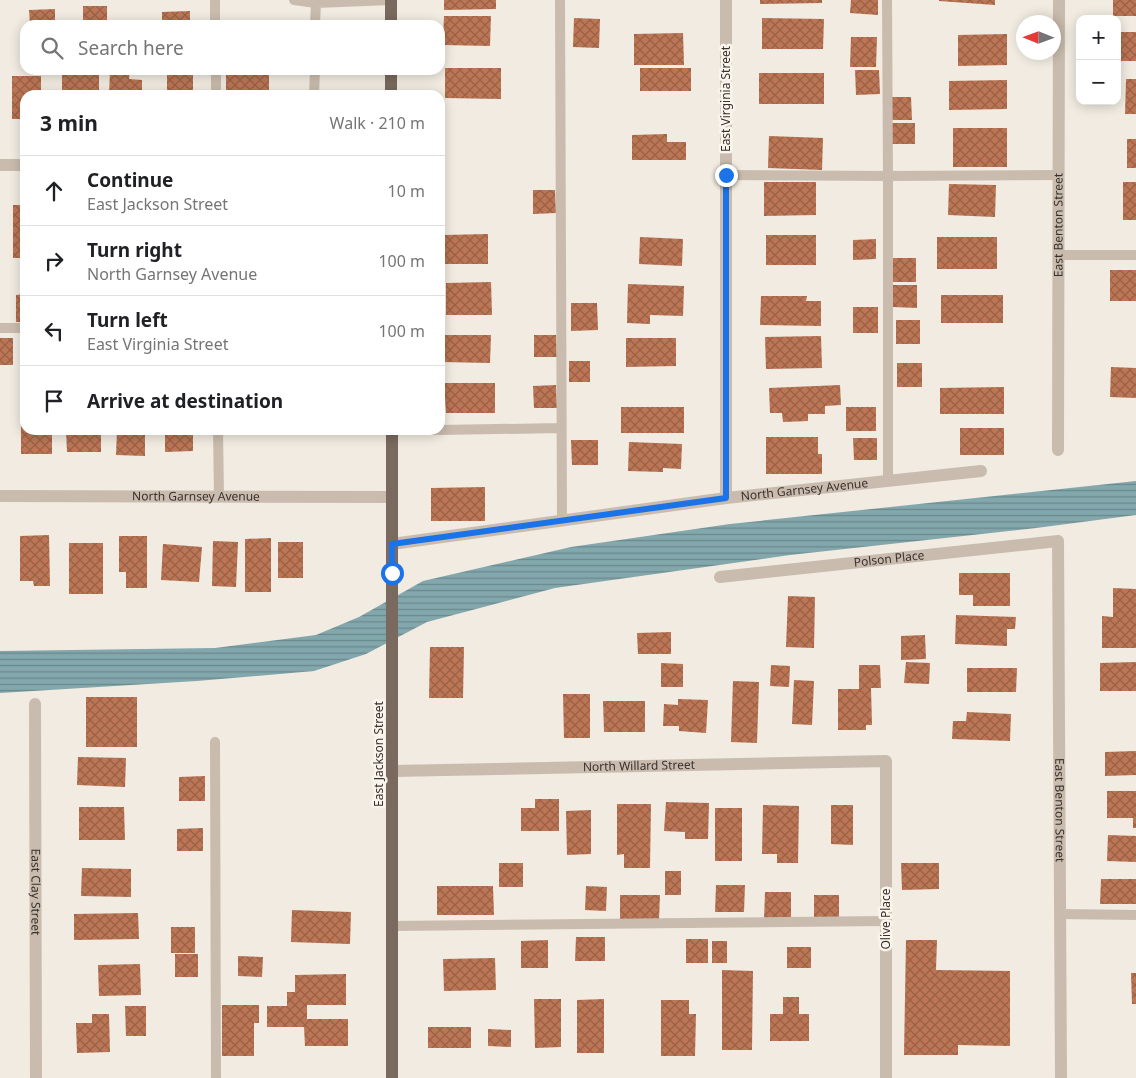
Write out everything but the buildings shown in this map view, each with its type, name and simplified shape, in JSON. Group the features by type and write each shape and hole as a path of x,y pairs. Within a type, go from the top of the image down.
{"main road":[{"path":"391,0 391,20"},
{"path":"391,75 391,90"},
{"name":"East Jackson Street","path":"392,435 392,1078"}],"street":[{"name":"East Virginia Street","path":"726,0 726,498"},
{"name":"East Benton Street","path":"1058,450 1059,0"},
{"path":"0,165 20,165"},
{"name":"North Garnsey Avenue","path":"392,544 726,498 982,471"},
{"name":"North Garnsey Avenue","path":"0,496 392,498"},
{"name":"East Benton Street","path":"1058,541 1061,1078"},
{"name":"Polson Place","path":"720,577 1058,541"},
{"name":"East Clay Street","path":"35,704 36,1078"},
{"name":"North Willard Street","path":"393,771 886,760"},
{"name":"Olive Place","path":"886,760 886,1078"}],"lane":[{"path":"215,0 215,20"},
{"path":"294,0 316,3 391,0"},
{"path":"560,0 562,521"},
{"path":"887,0 888,481"},
{"path":"315,20 316,3"},
{"path":"216,75 216,90"},
{"path":"314,75 314,90"},
{"path":"726,175 1058,175"},
{"path":"1058,255 1136,255"},
{"path":"0,328 20,328"},
{"path":"445,430 562,428"},
{"path":"218,435 219,497"},
{"path":"215,742 216,1078"},
{"path":"1060,914 1136,915"},
{"path":"392,926 886,921"}],"water":[{"path":"1136,481 1136,515 790,555 555,588 427,622 366,654 314,671 197,681 0,693 0,651 215,648 316,635 359,617 423,581 571,547 730,524"}],"route":[{"path":"392,573 392,544 726,498 726,175"}]}
